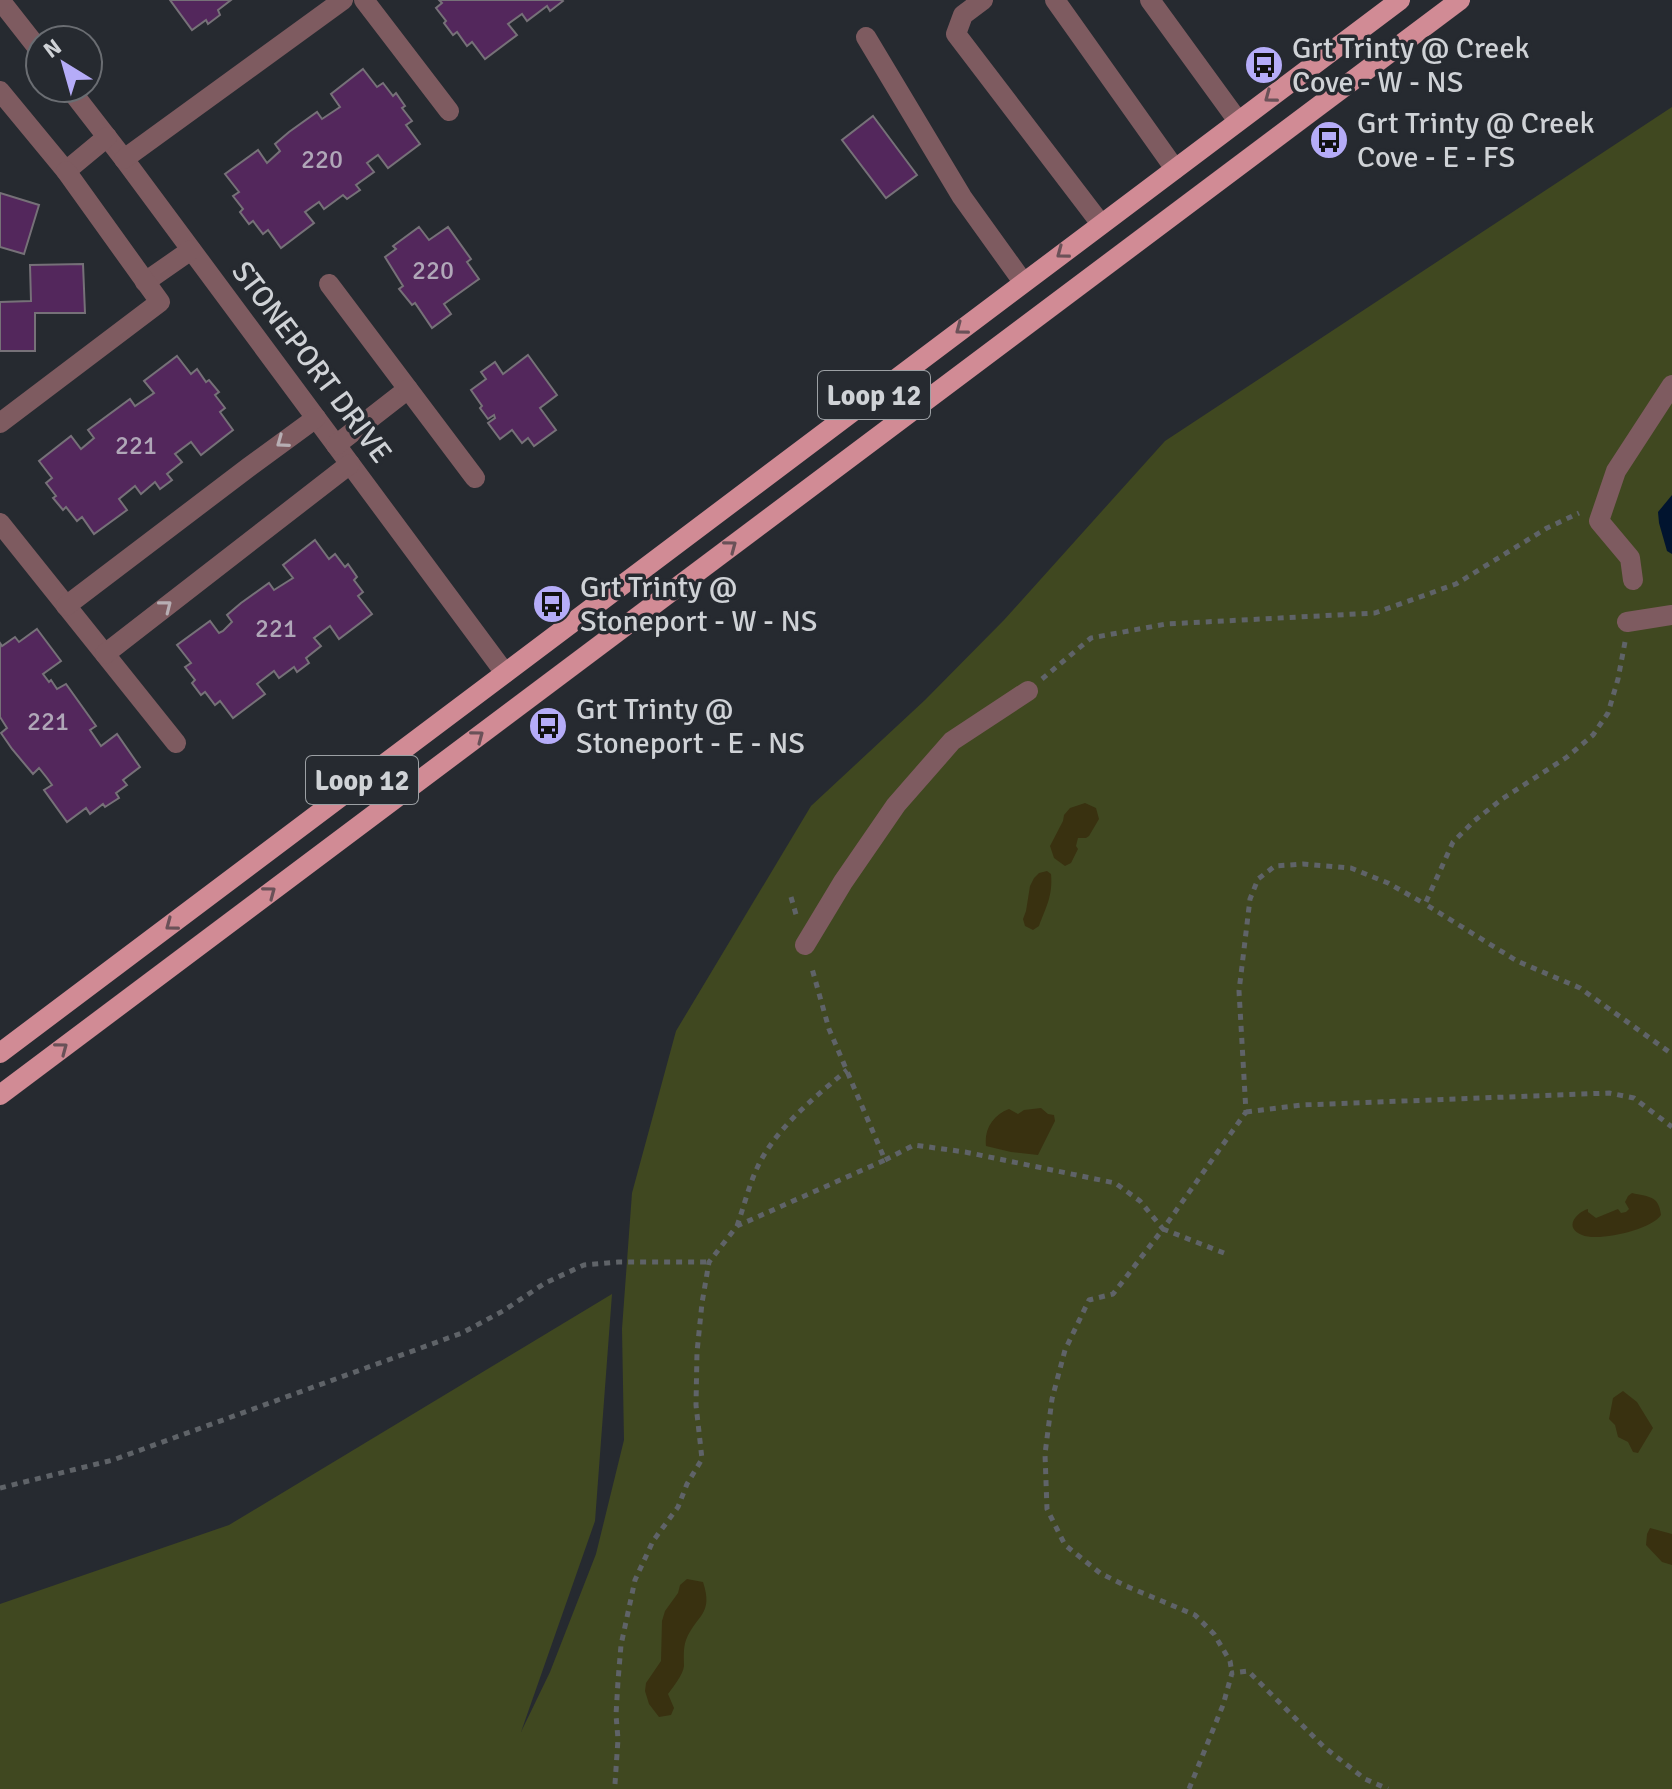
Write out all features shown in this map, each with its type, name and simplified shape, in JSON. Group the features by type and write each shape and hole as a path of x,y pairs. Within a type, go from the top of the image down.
{"main road":[{"name":"Loop 12","path":"0,1053 1400,0"},
{"name":"Loop 12","path":"0,1095 1460,0"}],"street":[{"path":"1,0 24,30"},
{"path":"124,159 343,0"},
{"path":"364,0 449,111"},
{"path":"983,0 963,15 956,34 1101,224"},
{"path":"1055,0 1175,169"},
{"path":"1150,0 1238,121"},
{"path":"866,37 962,197 1023,282"},
{"path":"0,91 66,171 160,302 0,423"},
{"name":"STONEPORT DRIVE","path":"81,104 505,673"},
{"path":"66,171 107,137"},
{"path":"145,282 191,250"},
{"path":"329,284 475,478"},
{"path":"1633,580 1630,558 1599,521 1616,471 1672,385"},
{"path":"336,445 408,389"},
{"path":"66,606 316,418"},
{"path":"105,654 350,464"},
{"path":"0,523 176,743"},
{"path":"1627,622 1672,615"},
{"path":"805,945 843,882 896,805 952,741 1028,691"}],"path":[{"path":"1028,691 1091,638 1166,624 1375,613 1456,584 1547,528 1605,501"},
{"path":"1425,904 1453,842 1502,799 1567,757 1593,735 1608,713 1618,679 1627,622"},
{"path":"1189,1789 1223,1705 1232,1673 1230,1661 1214,1634 1195,1615 1100,1573 1065,1545 1047,1509 1045,1454 1052,1399 1065,1350 1089,1300 1113,1294 1246,1112 1239,991 1250,899 1258,879 1275,866 1303,864 1351,868 1388,883 1517,961 1580,988 1672,1054"},
{"path":"791,897 829,1029 885,1160"},
{"path":"615,1784 619,1669 635,1580 653,1541 678,1507 702,1459 696,1405 697,1352 709,1262 737,1226 758,1165 782,1130 847,1070"},
{"path":"1246,1112 1302,1105 1609,1093 1634,1098 1672,1127"},
{"path":"737,1226 914,1145 965,1152 1115,1183 1140,1201 1163,1229 1224,1253"},
{"path":"0,1488 113,1460 462,1333 545,1283 584,1265 709,1262"},
{"path":"1232,1673 1248,1671 1324,1747 1365,1779 1388,1789"}],"green space":[{"path":"1672,107 1672,1789 0,1789 0,1604 229,1525 612,1294 595,1521 521,1732 550,1672 596,1554 624,1440 622,1329 632,1193 676,1031 811,806 925,700 1004,620 1165,441"}],"sand":[{"path":"1085,803 1096,808 1099,819 1089,836 1078,838 1078,849 1071,863 1065,866 1054,858 1050,846 1064,815 1070,808"},
{"path":"1047,871 1051,874 1050,895 1039,926 1033,930 1025,926 1023,919 1030,886 1039,873"},
{"path":"1041,1108 1054,1115 1055,1121 1038,1155 986,1146 988,1128 998,1115 1009,1109 1018,1114"},
{"path":"1632,1193 1655,1200 1661,1215 1636,1230 1611,1236 1590,1237 1574,1229 1573,1221 1588,1209 1596,1218 1618,1209 1621,1213 1626,1212 1629,1209 1625,1202"},
{"path":"1623,1391 1637,1402 1653,1428 1638,1453 1618,1437 1615,1425 1609,1419 1613,1398"},
{"path":"1650,1528 1672,1534 1672,1565 1662,1562 1646,1545"},
{"path":"687,1579 703,1582 705,1608 686,1640 683,1670 668,1694 674,1708 671,1715 659,1717 649,1704 646,1683 661,1661 665,1611"}],"water":[{"path":"1672,495 1672,554 1667,551 1658,512"}],"building":[{"path":"170,0 231,0 218,10 220,15 192,30"},
{"path":"439,0 563,1 550,11 547,6 527,21 522,14 508,24 517,35 485,59 472,42 467,46 457,32 453,35 436,8 442,3"},
{"path":"363,69 377,87 383,83 393,96 396,93 412,121 406,125 420,144 388,168 378,155 367,163 374,172 356,185 360,190 347,199 343,195 324,209 319,202 305,212 314,223 281,248 268,230 263,234 253,221 249,224 233,196 239,192 225,174 258,150 267,163 280,151 275,144 289,132 317,112 322,119 340,107 331,94"},
{"path":"873,116 917,175 886,198 842,140"},
{"path":"0,193 39,205 24,254 0,247"},
{"path":"419,227 429,240 448,227 471,259 467,262 479,279 444,304 451,314 432,328 415,303 412,305 399,289 403,286 385,257 396,249 393,246"},
{"path":"83,264 85,313 35,313 35,351 0,351 0,302 31,301 30,265"},
{"path":"528,355 557,395 540,408 556,430 534,446 528,438 522,443 512,430 500,439 488,423 495,418 494,415 488,419 471,390 486,379 481,372 495,362 503,374"},
{"path":"177,356 191,374 197,369 206,382 209,380 219,392 215,395 225,408 220,412 233,430 201,455 191,442 175,454 182,462 167,474 172,480 160,489 155,482 141,494 135,486 119,499 127,510 94,534 82,517 77,521 66,507 63,510 53,498 56,496 46,483 52,478 39,461 71,436 81,449 94,438 88,430 130,399 135,406 154,393 144,381"},
{"path":"315,540 329,559 335,554 345,567 348,564 363,592 358,596 372,614 339,639 330,626 314,638 321,646 306,658 309,663 297,672 294,667 279,678 274,671 257,684 265,694 233,718 220,701 215,705 205,692 201,695 185,667 191,663 177,645 210,621 219,633 223,631 232,622 227,615 241,603 269,583 274,590 293,578 283,565"},
{"path":"37,629 61,661 43,674 57,689 66,684 96,726 90,730 101,746 117,734 140,767 123,780 127,785 116,793 119,798 105,807 103,804 90,814 86,808 67,822 44,790 52,785 47,778 39,768 33,774 1,733 7,728 0,717 0,643 2,646 15,637 19,642"}],"place":[{"name":"Grt Trinty @ Creek Cove - W - NS","path":"1264,65"},
{"name":"Grt Trinty @ Creek Cove - E - FS","path":"1329,140"},
{"name":"Grt Trinty @ Stoneport - W - NS","path":"552,604"},
{"name":"Grt Trinty @ Stoneport - E - NS","path":"548,726"}]}
